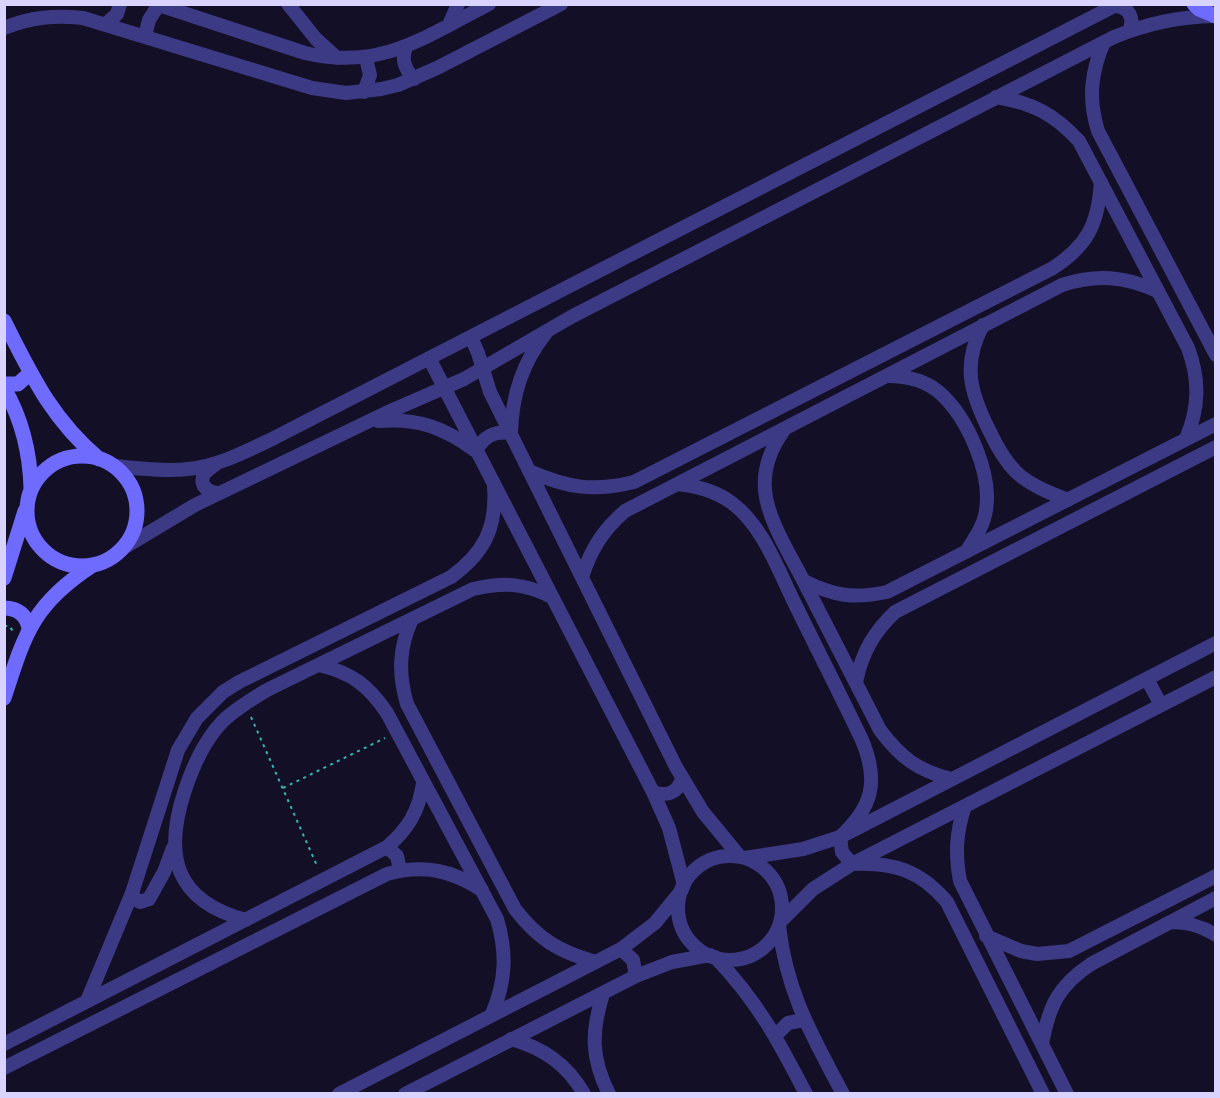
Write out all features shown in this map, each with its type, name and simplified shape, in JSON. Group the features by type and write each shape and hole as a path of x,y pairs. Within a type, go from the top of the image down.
{"street":[{"path":"106,24 117,14 120,4"},
{"path":"288,4 316,39 336,58"},
{"path":"449,25 458,4"},
{"path":"145,36 149,20 158,5 304,53 336,58 366,58 406,47 489,4"},
{"path":"4,28 40,17 83,18 312,88 346,93 389,87 414,79 561,4"},
{"path":"1194,4 1199,9 1215,16"},
{"path":"114,466 174,470 217,463 272,439 1116,5 1125,9 1131,16 1130,31"},
{"path":"4,698 29,629 53,595 66,582 94,564 108,559 187,510 482,369 551,327 1104,42 1158,22 1183,17 1215,16"},
{"path":"1104,42 1097,59 1091,86 1092,113 1098,131 1215,355"},
{"path":"406,47 403,53 404,63 414,79"},
{"path":"364,92 370,75 366,58"},
{"path":"996,97 1016,100 1043,110 1066,127 1079,141 1188,348 1197,378 1197,394 1192,424 1186,439"},
{"path":"892,120 906,144"},
{"path":"1079,141 1085,134 1098,131"},
{"path":"530,471 570,486 592,489 633,482 1053,268 1070,257 1084,242 1094,224 1099,205 1101,182"},
{"path":"1053,268 1060,273 1062,285"},
{"path":"582,577 597,540 625,511 1062,285 1100,276 1139,282 1157,291"},
{"path":"4,321 29,369 59,418 99,459"},
{"path":"983,325 970,359 970,377 973,395 987,427 1004,458 1016,472 1031,484 1068,500"},
{"path":"511,433 511,409 520,376 536,345 551,327"},
{"path":"471,337 490,392 682,779 715,828 743,858 763,868 776,883 781,896 780,924 787,974 804,1020 843,1094"},
{"path":"1188,348 1198,346 1205,339"},
{"path":"429,358 653,792 669,828 683,888 678,903 682,928 698,949 712,956 728,960 741,959 753,954 764,947 780,924 813,889 852,864 1215,677"},
{"path":"29,369 28,375 18,384 4,386 16,411 26,442 31,490"},
{"path":"886,376 905,376 923,382 939,392 952,406 970,436 984,469 988,491 986,513 978,534 964,553"},
{"path":"952,406 958,398 968,394 973,395"},
{"path":"370,421 413,421 436,427 476,451"},
{"path":"804,581 823,591 844,596 866,597 886,592 1215,424"},
{"path":"786,427 768,457 765,474 765,491 769,508 785,544 880,730 893,747 910,762 929,773 951,779"},
{"path":"476,451 486,437 502,432 511,433"},
{"path":"856,682 860,662 868,643 880,626 895,612 1215,447"},
{"path":"4,578 31,490 39,476 52,465 67,458 83,456 99,459 114,466 125,477 133,491 136,507 135,523 129,538 120,550"},
{"path":"984,469 998,465 1004,458"},
{"path":"217,463 205,473 202,482 207,490 220,493"},
{"path":"633,482 635,496 643,501"},
{"path":"677,484 697,486 716,493 733,503 748,517 768,552 862,740 870,760 872,782 867,803 856,822 840,837"},
{"path":"87,1001 132,893 178,750 191,725 223,692 256,672 436,585 465,567 477,554 490,531 495,505 494,487"},
{"path":"27,506 27,520 32,534 45,552 64,563 94,564"},
{"path":"768,552 775,545 785,544"},
{"path":"465,567 473,576 473,589"},
{"path":"132,893 140,902 149,899 164,872 173,846 182,801 198,758 222,723 245,703 473,589 494,584 514,584 534,588 552,597"},
{"path":"886,592 886,604 895,612"},
{"path":"4,608 14,609 25,616 29,629"},
{"path":"412,619 401,652 402,687 408,704 514,909 541,938 557,949 596,962"},
{"path":"339,1094 621,949 655,923 683,888 691,874 701,865 727,856 743,858 803,849 840,837 1215,644"},
{"path":"319,664 352,676 366,687 387,713 497,919 504,947 504,977 500,996 492,1014"},
{"path":"1147,679 1161,705"},
{"path":"387,713 393,706 408,704"},
{"path":"862,740 876,737 880,730"},
{"path":"653,792 671,793 680,785 682,779"},
{"path":"4,1044 387,847 401,835 413,819 420,802 423,783"},
{"path":"965,806 956,843 956,862 965,894 1067,1094"},
{"path":"840,837 842,852 852,864 890,865 908,871 924,880 947,902 1043,1094"},
{"path":"173,846 177,864 185,881 196,896 211,907 246,920"},
{"path":"387,847 397,856 400,870"},
{"path":"4,1068 375,879 400,870 422,868 444,871 482,890"},
{"path":"986,936 1029,952 1053,954 1069,951 1215,876"},
{"path":"947,902 952,893 958,891 965,894"},
{"path":"1042,1044 1050,1010 1067,984 1079,972 1215,898"},
{"path":"497,919 501,920 510,916 514,909"},
{"path":"1168,922 1192,924 1215,934"},
{"path":"621,949 633,960 636,976"},
{"path":"1069,951 1067,956 1070,967 1079,972"},
{"path":"405,1094 636,976 672,962 712,956"},
{"path":"712,956 748,994 776,1035 806,1094"},
{"path":"603,994 594,1028 594,1046 596,1064 609,1094"},
{"path":"776,1035 788,1023 804,1020"},
{"path":"511,1039 545,1051 572,1075 584,1094"}],"path":[{"path":"245,703 324,881"},
{"path":"283,788 397,732"}]}
